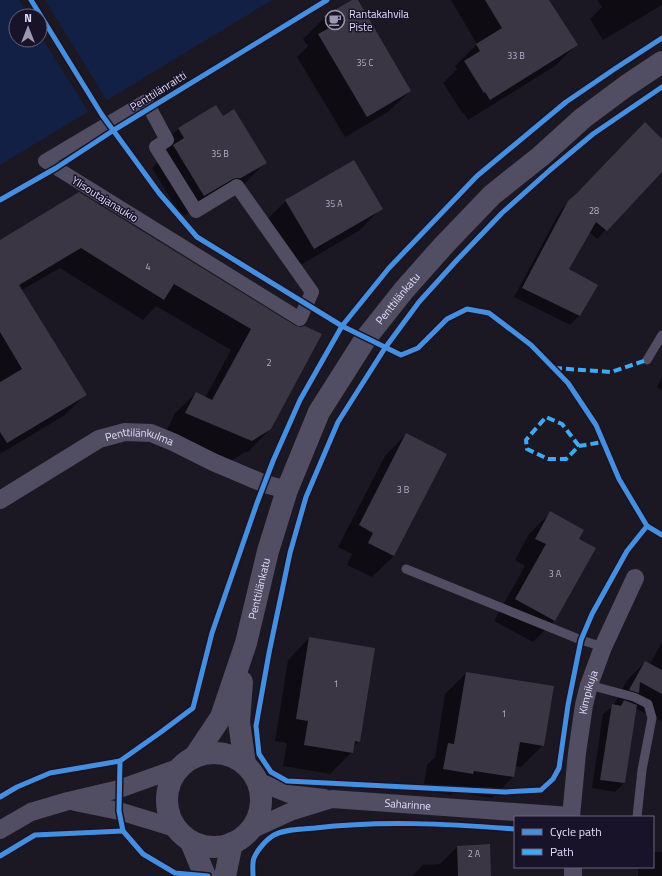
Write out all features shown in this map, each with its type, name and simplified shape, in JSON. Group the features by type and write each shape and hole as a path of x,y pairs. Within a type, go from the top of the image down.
{"street":[{"name":"Penttilänkatu","path":"187,762 221,717 246,643 268,551 287,490 319,412 366,338 404,290 444,245 492,195 541,156 584,118 626,86 662,62"},
{"name":"Ylisoutajanaukio","path":"146,102 167,140 156,147 196,211 237,186 312,292 300,319 45,161 146,102"},
{"name":"Penttilänkulma","path":"0,500 99,439 125,432 151,433 265,484 287,490"},
{"name":"Kimpikuja","path":"571,816 577,753 584,705 589,685 603,647 635,578"},
{"name":"Penttilänkatu","path":"246,643 239,722 251,773"},
{"path":"0,830 31,812 68,801 119,789 187,762 205,753 216,752 236,758 251,773 289,794 332,799"},
{"path":"187,762 172,777 166,798 167,808 170,818 183,835 205,876"},
{"path":"225,876 241,837 255,822 260,812 260,791 251,773"},
{"name":"Saharinne","path":"241,837 290,812 332,799 571,816"},
{"path":"68,801 120,811 211,847 222,846 241,837"}],"lane":[{"path":"647,360 662,335"},
{"path":"406,569 581,640 603,647"},
{"path":"589,685 634,697 648,704 652,718 642,770 637,816"}],"water":[{"path":"0,0 272,0 0,165"}],"pier":[{"path":"19,0 45,0 108,102 89,113 48,48 48,8 24,8"}],"building":[{"path":"352,0 358,0 411,91 367,117 318,34 331,27 324,16"},
{"path":"485,0 549,0 578,45 490,100 464,61 480,51 476,44 502,28"},
{"path":"216,105 223,116 234,109 267,163 241,178 233,179 204,196 173,145 184,138 178,128"},
{"path":"645,122 662,139 662,172 607,231 596,222 569,269 598,285 580,316 522,288 568,201"},
{"path":"354,160 383,209 314,249 285,200"},
{"path":"79,192 296,326 305,326 322,334 271,429 252,441 185,413 196,392 212,400 251,329 174,284 164,300 81,248 19,285 87,395 7,443 0,432 0,382 22,369 0,332 0,240"},
{"path":"406,433 447,454 394,556 368,543 373,533 359,525"},
{"path":"550,511 584,530 579,539 596,548 555,621 515,599 546,544 535,539"},
{"path":"309,637 375,648 360,742 355,741 353,753 304,745 308,721 296,719"},
{"path":"645,661 662,670 662,694 640,682 639,693 629,690"},
{"path":"466,672 554,686 544,746 520,742 514,777 474,771 473,774 443,769 448,743 454,744"},
{"path":"624,700 637,705 625,783 600,780 612,704 621,706"},
{"path":"490,844 491,876 458,876 457,846"}],"marked path":[{"path":"554,368 611,372 647,360"},
{"path":"579,446 562,424 546,417 526,440 527,449 548,459 566,459 579,446 603,442"}],"cycle path":[{"path":"31,0 102,115 159,193 197,237 342,326 401,355 418,348 447,319 467,309 489,313 531,345 568,383 596,425 619,479 647,526 662,535"},
{"name":"Penttilänraitti","path":"0,200 56,168 114,130 327,0"},
{"path":"0,797 17,787 50,773 120,761 193,708 212,633 273,461 300,400 342,326 389,268 477,176 566,102 662,38"},
{"path":"647,526 627,551 592,614 581,640 568,705 559,768 553,779 541,790 505,792 287,781 271,772 259,754 256,726 269,653 290,553 306,497 338,422 385,348 419,302 502,213 593,134 662,87"},
{"path":"120,761 119,811 123,831 143,854 175,873 208,876"},
{"path":"253,876 253,860 260,848 274,835 289,830 390,823 440,824 514,829"},
{"path":"0,856 35,835 123,831"}],"place":[{"name":"Rantakahvila Piste","path":"335,20"}]}
